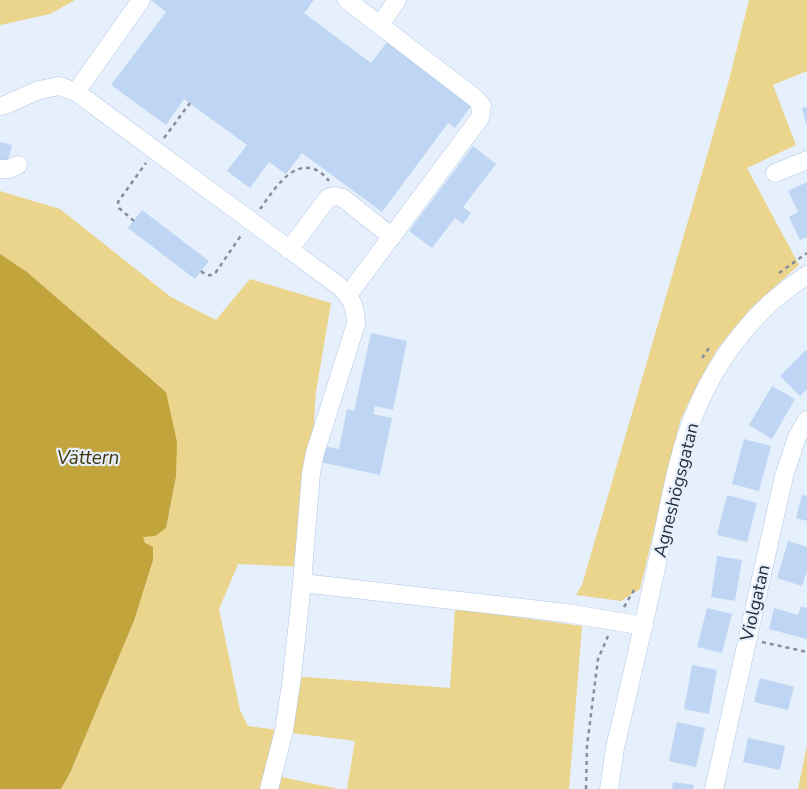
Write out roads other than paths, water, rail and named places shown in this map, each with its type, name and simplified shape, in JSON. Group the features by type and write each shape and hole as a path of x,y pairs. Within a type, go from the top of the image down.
{"street":[{"path":"76,92 141,0"},
{"path":"348,0 475,98 482,106 480,118 348,295"},
{"path":"380,25 397,0"},
{"path":"0,106 5,106 39,90 59,86 76,92 348,295 354,305 356,324 311,473 292,678 284,732 269,789"},
{"path":"775,173 807,160"},
{"path":"0,168 9,169 18,165"},
{"path":"289,250 328,198 335,196 343,198 392,237"},
{"name":"Agneshögsgatan","path":"609,789 615,748 679,465 696,411 720,365 744,330 777,297 807,275"},
{"name":"Violgatan","path":"714,789 784,476 797,437 807,420"},
{"path":"302,583 566,613 620,614 644,626"}],"water":[{"name":"Vättern","path":"0,254 27,272 166,392 177,442 176,477 166,528 155,536 143,537 145,543 153,547 153,560 134,621 70,773 61,789 0,789"}]}
